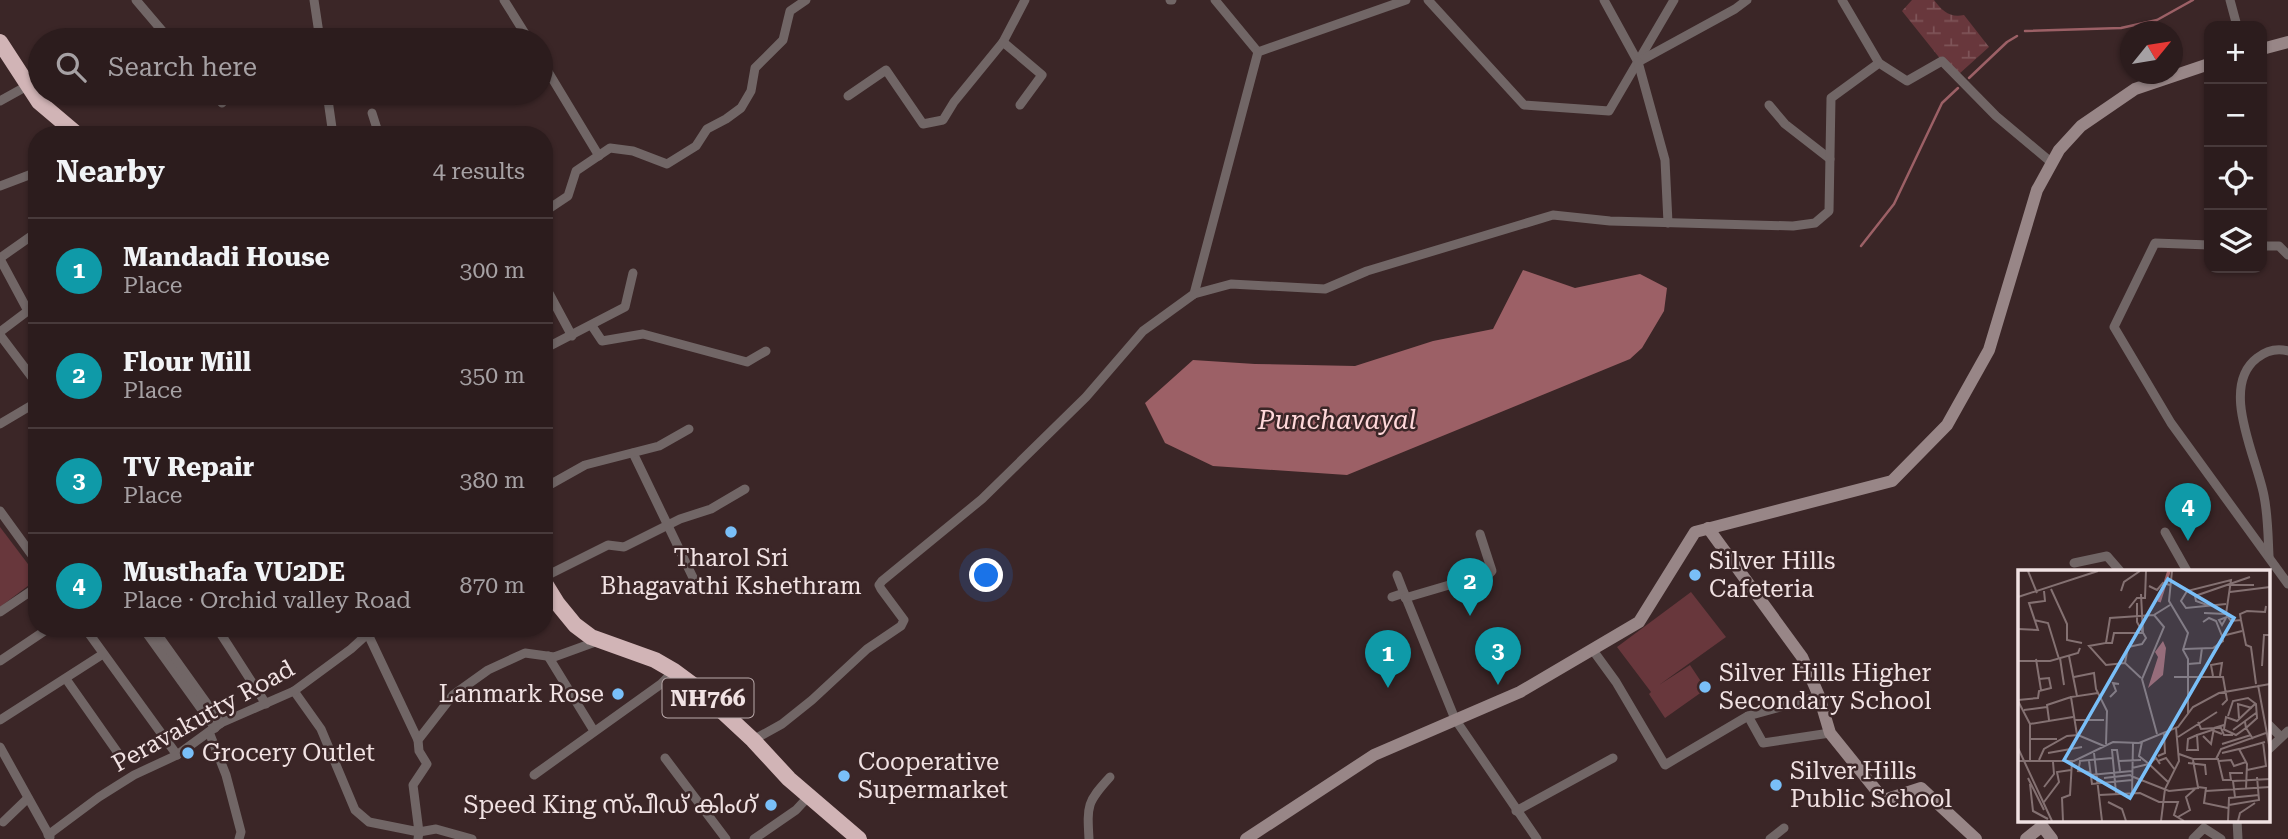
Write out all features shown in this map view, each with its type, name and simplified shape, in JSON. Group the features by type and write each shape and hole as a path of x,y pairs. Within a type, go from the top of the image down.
{"highway":[{"path":"0,42 27,86"},
{"path":"43,105 67,126"},
{"name":"NH766","path":"553,596 575,625 591,638 655,660 697,688 753,740 789,779 859,839"}],"main road":[{"path":"2267,48 2288,42"},
{"path":"1246,839 1374,755 1520,692 1639,622 1695,532 1892,481 1947,425 1989,350 2036,190 2059,150 2081,126 2134,89 2204,66"},
{"path":"1707,528 1802,657 1830,733 1884,800 1921,788 1976,839"},
{"path":"2026,839 2044,823 2052,839"}],"street":[{"path":"136,0 160,28"},
{"path":"314,0 318,28"},
{"path":"504,0 521,28"},
{"path":"553,206 568,196 576,172 610,148 633,151 667,164 696,146 707,129 726,120 741,108 751,91 755,68 783,40 790,11 806,0"},
{"path":"848,96 886,70 923,124 943,120 954,102 1003,43 1025,0"},
{"path":"1214,0 1258,52"},
{"path":"1258,52 1406,0"},
{"path":"1428,0 1524,105 1609,111 1674,0"},
{"path":"1605,0 1638,62 1665,160 1668,223"},
{"path":"1638,62 1747,0"},
{"path":"1842,0 1879,63 1907,81 1942,61 1997,117 2052,163"},
{"path":"2230,0 2236,21"},
{"path":"1003,43 1042,75 1020,105"},
{"path":"1194,294 1258,52"},
{"path":"753,740 782,724 812,701 867,649 901,626 904,620 881,589 881,581 982,499 1086,397 1143,331 1194,294 1231,284 1325,289 1367,271 1553,215 1668,223 1793,226 1815,223 1829,211 1831,98 1879,63"},
{"path":"553,80 599,156"},
{"path":"0,101 27,86"},
{"path":"328,105 331,126"},
{"path":"1769,105 1785,124 1830,159"},
{"path":"372,113 376,126"},
{"path":"0,186 28,175"},
{"path":"28,239 0,259 28,311 0,334 28,372"},
{"path":"2204,245 2155,243 2115,327 2171,423 2288,584"},
{"path":"2267,246 2279,247 2288,256"},
{"path":"553,345 625,307 633,273"},
{"path":"553,301 572,336"},
{"path":"592,326 602,341 643,334 747,362 766,351"},
{"path":"2269,558 2264,496 2243,419 2240,384 2247,366 2265,352 2288,351"},
{"path":"0,424 28,407"},
{"path":"553,483 585,465 659,446 689,429"},
{"path":"633,453 698,588"},
{"path":"553,574 608,545 624,547 667,525 711,509 745,489"},
{"path":"0,511 28,550"},
{"path":"2165,532 2186,570"},
{"path":"1392,597 1490,573 1492,571 1480,534"},
{"path":"2074,563 2107,555 2119,570"},
{"path":"1397,575 1455,719 1537,839"},
{"path":"0,612 28,592"},
{"path":"0,661 36,637"},
{"path":"91,637 177,755"},
{"path":"149,637 215,728"},
{"path":"159,637 215,728 241,832 239,839"},
{"path":"223,637 265,704"},
{"name":"Peravakutty Road","path":"50,837 99,797 134,775 177,755 215,728 294,691 351,649 362,637"},
{"path":"372,637 418,740 419,751 427,764 413,785 418,836"},
{"path":"418,740 453,695 488,670 525,653 554,657 600,641"},
{"path":"1592,649 1616,682 1665,765 1748,716 1818,696"},
{"path":"0,720 103,654"},
{"path":"548,656 594,731"},
{"path":"534,775 661,684 674,671"},
{"path":"66,678 118,753"},
{"path":"294,691 321,729 355,810 369,822 418,836 436,829 472,839"},
{"path":"1748,716 1763,743 1830,733"},
{"path":"2270,748 2284,733"},
{"path":"0,747 50,837"},
{"path":"665,758 726,839"},
{"path":"1516,811 1613,758"},
{"path":"1089,839 1088,814 1091,798 1110,777"},
{"path":"754,839 796,810 809,796"},
{"path":"2,822 28,798"},
{"path":"1770,839 1784,828"},
{"path":"2193,839 2204,828 2221,839"}],"green space":[{"path":"1912,0 1934,0 1947,13 1964,15 1989,47 1959,74 1942,61 1902,11"},
{"path":"0,527 28,564 28,586 0,607"},
{"path":"1691,592 1726,637 1659,685 1690,665 1706,689 1665,718 1649,694 1651,692 1617,647"}],"water":[{"name":"Punchavayal","path":"1523,270 1575,288 1640,274 1667,288 1664,311 1642,348 1630,359 1347,475 1213,466 1165,443 1145,403 1193,360 1355,366 1433,341 1493,329"}],"waterway":[{"path":"2025,31 2121,28 2157,20 2193,0"},
{"path":"1969,78 2017,36"},
{"path":"1861,246 1894,204 1942,103 1958,88"}],"place":[{"name":"Tharol Sri Bhagavathi Kshethram","path":"731,532"},
{"name":"Musthafa VU2DE","path":"2188,541"},
{"name":"Silver Hills Cafeteria","path":"1695,575"},
{"name":"Flour Mill","path":"1470,616"},
{"name":"TV Repair","path":"1498,685"},
{"name":"Silver Hills Higher Secondary School","path":"1705,687"},
{"name":"Mandadi House","path":"1388,688"},
{"name":"Lanmark Rose","path":"618,694"},
{"name":"Grocery Outlet","path":"188,753"},
{"name":"Cooperative Supermarket","path":"844,776"},
{"name":"Silver Hills Public School","path":"1776,785"},
{"name":"Speed King സ്പീഡ് കിംഗ്","path":"771,805"}]}
